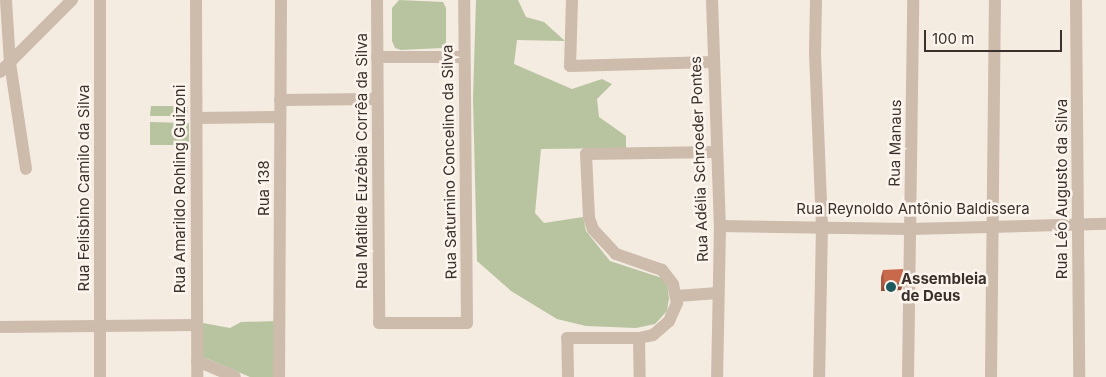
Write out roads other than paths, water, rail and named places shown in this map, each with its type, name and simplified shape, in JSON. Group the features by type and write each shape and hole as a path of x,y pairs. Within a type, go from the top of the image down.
{"street":[{"path":"6,0 10,63 26,169"},
{"path":"0,72 72,0"},
{"name":"Rua Felisbino Camilo da Silva","path":"100,0 100,377"},
{"name":"Rua Amarildo Rohling Guizoni","path":"196,0 197,377"},
{"name":"Rua 138","path":"279,377 281,0"},
{"name":"Rua Matilde Euzébia Corrêa da Silva","path":"377,0 379,322"},
{"name":"Rua Saturnino Concelino da Silva","path":"379,322 467,323 464,0"},
{"path":"572,0 570,66 712,62"},
{"name":"Rua Adélia Schroeder Pontes","path":"712,0 712,62 720,226 717,377"},
{"path":"816,0 814,53 822,226 819,377"},
{"name":"Rua Manaus","path":"908,377 913,0"},
{"path":"991,377 995,0"},
{"name":"Rua Léo Augusto da Silva","path":"1076,0 1079,377"},
{"path":"377,57 464,57"},
{"path":"280,100 378,99"},
{"path":"196,118 280,116"},
{"path":"568,377 568,338 639,338 653,335 666,326 676,309 677,296 670,279 658,267 616,254 593,229 589,218 586,154 717,152"},
{"name":"Rua Reynoldo Antônio Baldissera","path":"720,226 910,228 1106,224"},
{"path":"677,296 718,293"},
{"path":"0,327 197,325"},
{"path":"639,338 640,377"},
{"path":"197,361 234,377"}],"place":[{"name":"Assembleia de Deus","path":"891,287"}]}
